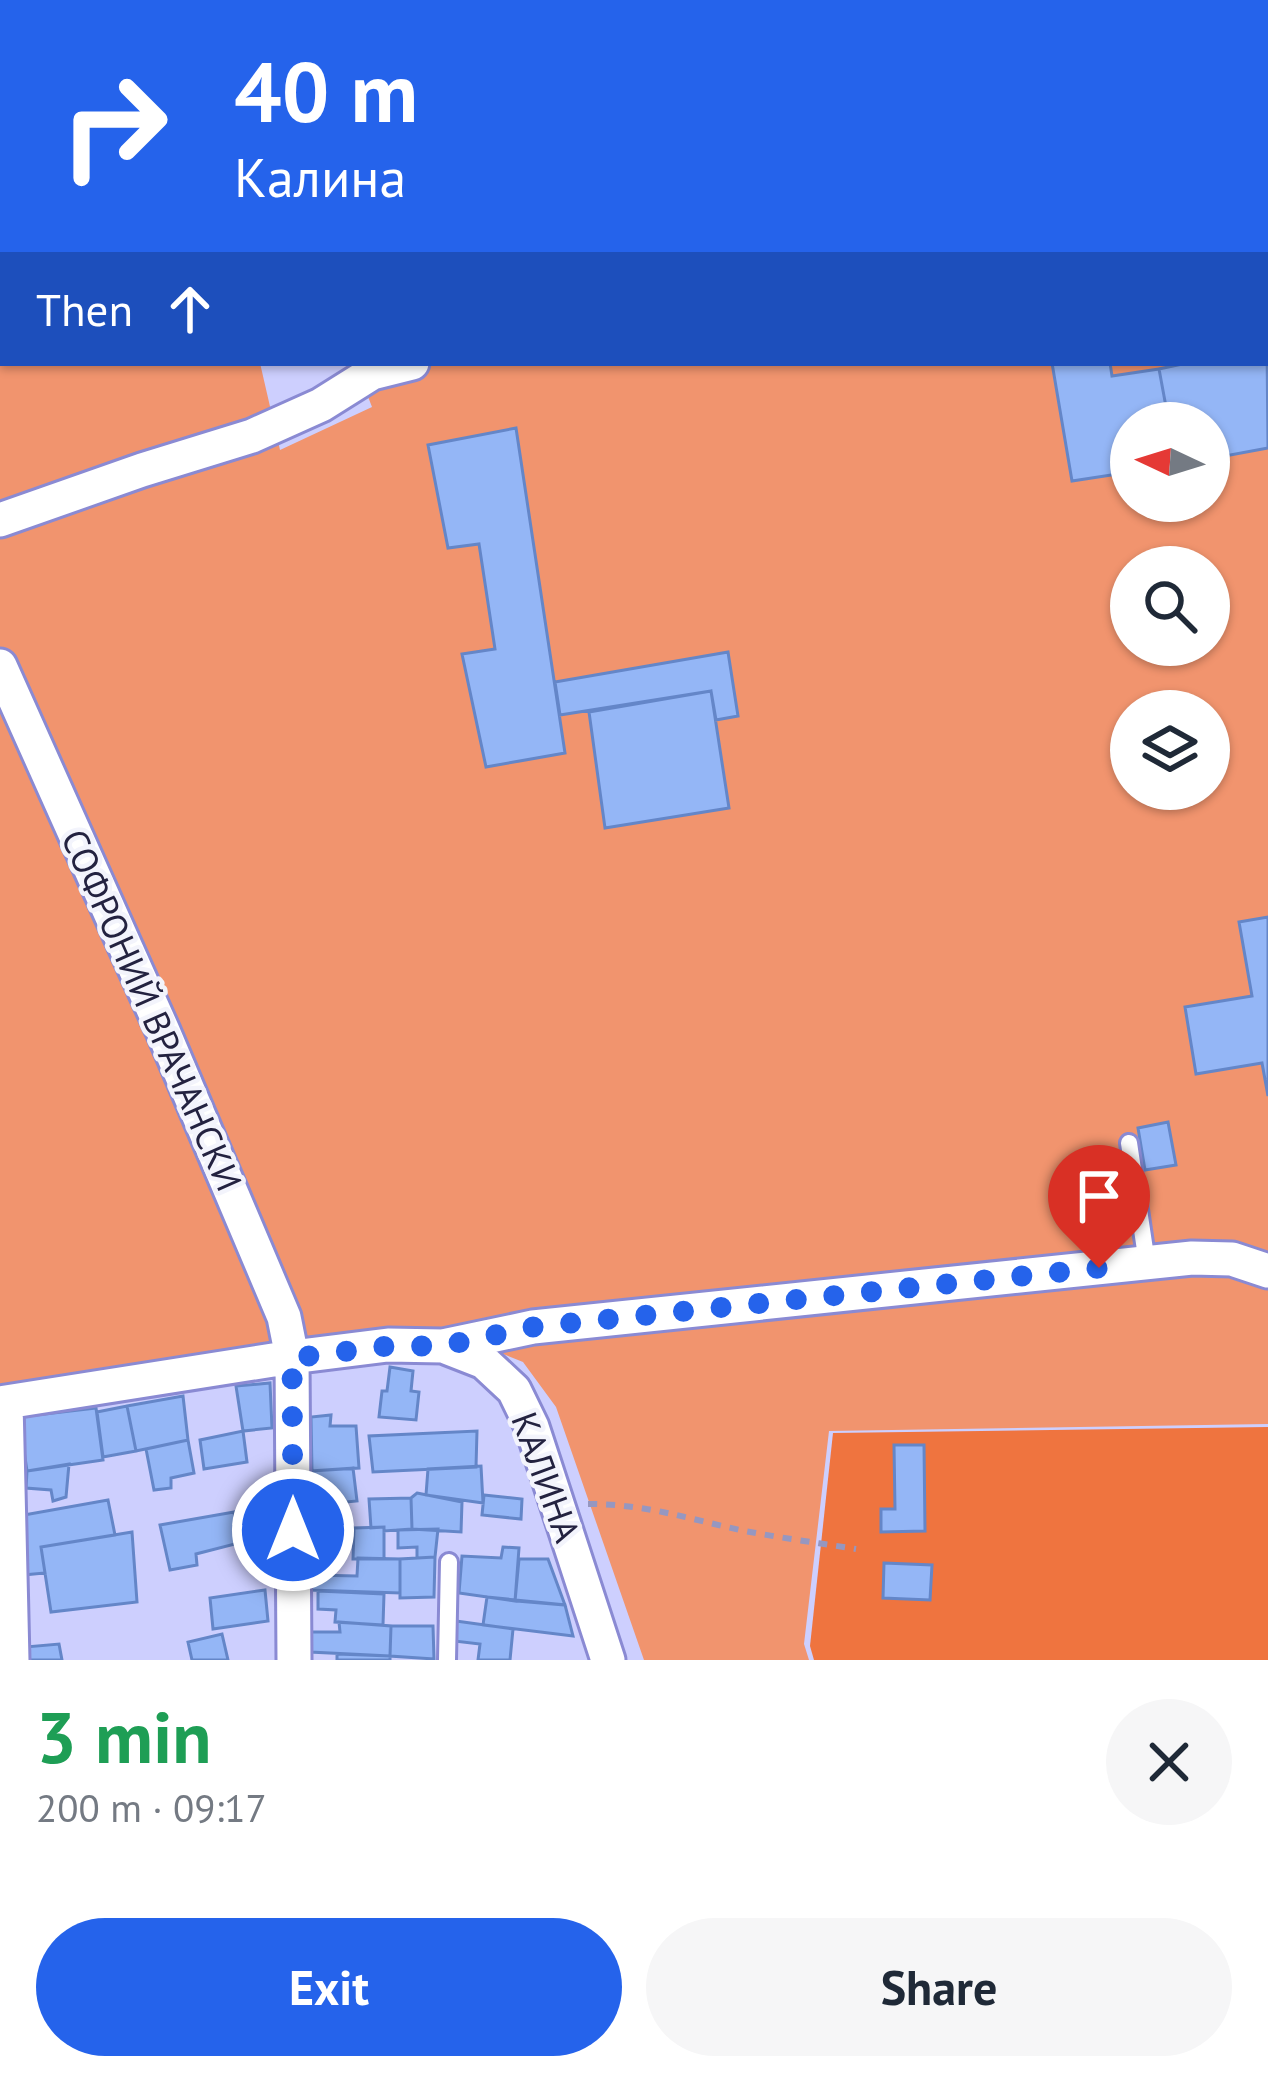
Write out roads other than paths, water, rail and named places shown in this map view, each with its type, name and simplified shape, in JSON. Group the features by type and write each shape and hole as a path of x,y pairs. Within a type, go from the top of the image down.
{"street":[{"path":"0,520 252,436 321,405 372,374 401,366"},
{"name":"СОФРОНИЙ ВРАЧАНСКИ","path":"0,666 284,1317 292,1358 294,1660"},
{"path":"443,1346 533,1327 1192,1258 1232,1259 1268,1271"},
{"name":"КАЛИНА","path":"3,1402 388,1346 443,1346 484,1362 514,1390 532,1427 608,1660"},
{"path":"3,1402 12,1660"}],"lane":[{"path":"1129,1143 1147,1263"},
{"path":"447,1660 448,1562"}]}
